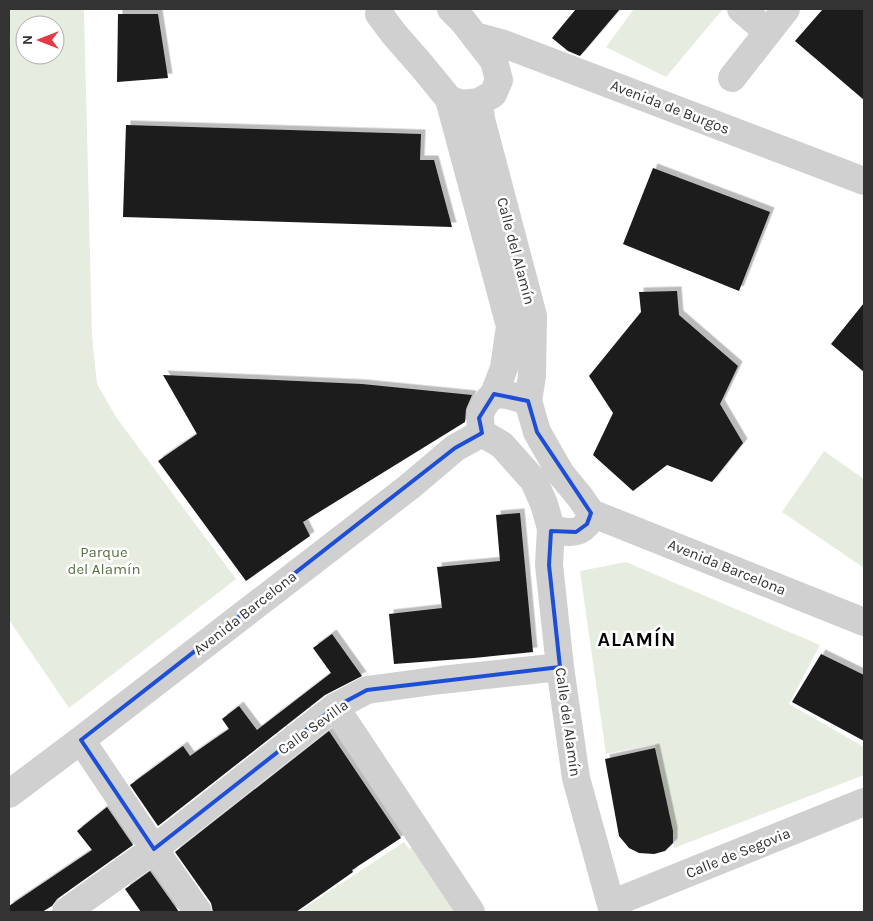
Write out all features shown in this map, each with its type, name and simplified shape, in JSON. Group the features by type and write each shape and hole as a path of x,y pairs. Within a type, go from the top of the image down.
{"street":[{"path":"376,11 449,99 462,104 479,102 493,94 499,80 494,61 463,21 451,9"},
{"path":"741,9 768,32"},
{"path":"732,78 786,9"},
{"name":"Avenida de Burgos","path":"475,36 504,44 864,181"},
{"name":"Calle del Alamín","path":"449,99 510,326 504,368 494,394 484,404 479,418 482,433 502,445 534,481 544,504 551,528 549,565 560,667 576,778 612,908"},
{"name":"Calle del Alamín","path":"479,102 533,316 532,376 528,401"},
{"path":"494,394 508,395 528,401 537,432 561,474 591,513 587,524 576,532 561,532 551,528"},
{"name":"Avenida Barcelona","path":"9,794 409,487 454,448 482,433"},
{"name":"Avenida Barcelona","path":"591,513 864,622"},
{"name":"Calle Sevilla","path":"66,912 154,849 335,707 367,690 560,667"},
{"path":"335,707 471,912"},
{"path":"81,740 198,912"},
{"name":"Calle de Segovia","path":"612,908 864,802"}],"highlighted area":[{"path":"494,394 528,401 537,432 591,513 587,524 576,532 551,531 549,565 560,667 367,690 335,707 154,849 81,740 455,448 482,433 479,418"}],"green space":[{"name":"Parque del Alamín","path":"9,9 84,9 92,337 97,384 116,417 236,579 69,708 9,620"},
{"path":"634,9 723,9 666,77 606,47"},
{"path":"824,451 864,479 864,568 782,512"},
{"path":"626,562 820,645 789,704 864,747 864,775 674,848 655,744 606,754 580,571"},
{"path":"404,842 409,849 414,846 455,912 298,912"}],"building":[{"path":"576,9 620,9 580,56 568,51 552,38"},
{"path":"823,9 864,9 864,100 795,41"},
{"path":"118,14 158,14 168,78 117,82"},
{"path":"126,125 421,134 420,160 434,160 452,227 123,217"},
{"path":"653,168 770,212 739,291 623,244"},
{"path":"677,291 679,315 738,366 720,404 743,443 712,482 667,465 633,491 593,455 613,413 589,376 641,312 639,292"},
{"path":"864,303 864,372 831,344"},
{"path":"163,375 362,384 472,395 466,409 465,422 303,522 310,536 246,581 158,461 197,434"},
{"path":"520,513 533,652 394,664 389,614 442,608 437,567 500,561 496,515"},
{"path":"332,634 362,676 325,695 158,826 130,785 183,746 190,756 229,729 222,719 239,706 257,730 331,673 313,648"},
{"path":"821,654 864,675 864,741 792,702"},
{"path":"329,731 401,838 352,870 353,872 296,912 213,912 211,903 175,852"},
{"path":"655,748 673,831 673,843 665,851 654,854 639,853 629,848 619,836 605,759"},
{"path":"107,807 133,845 57,899 52,906 42,912 9,912 9,906 92,850 77,831"},
{"path":"150,871 179,912 141,912 125,889"}],"district":[{"name":"ALAMÍN","path":"637,639"}]}
